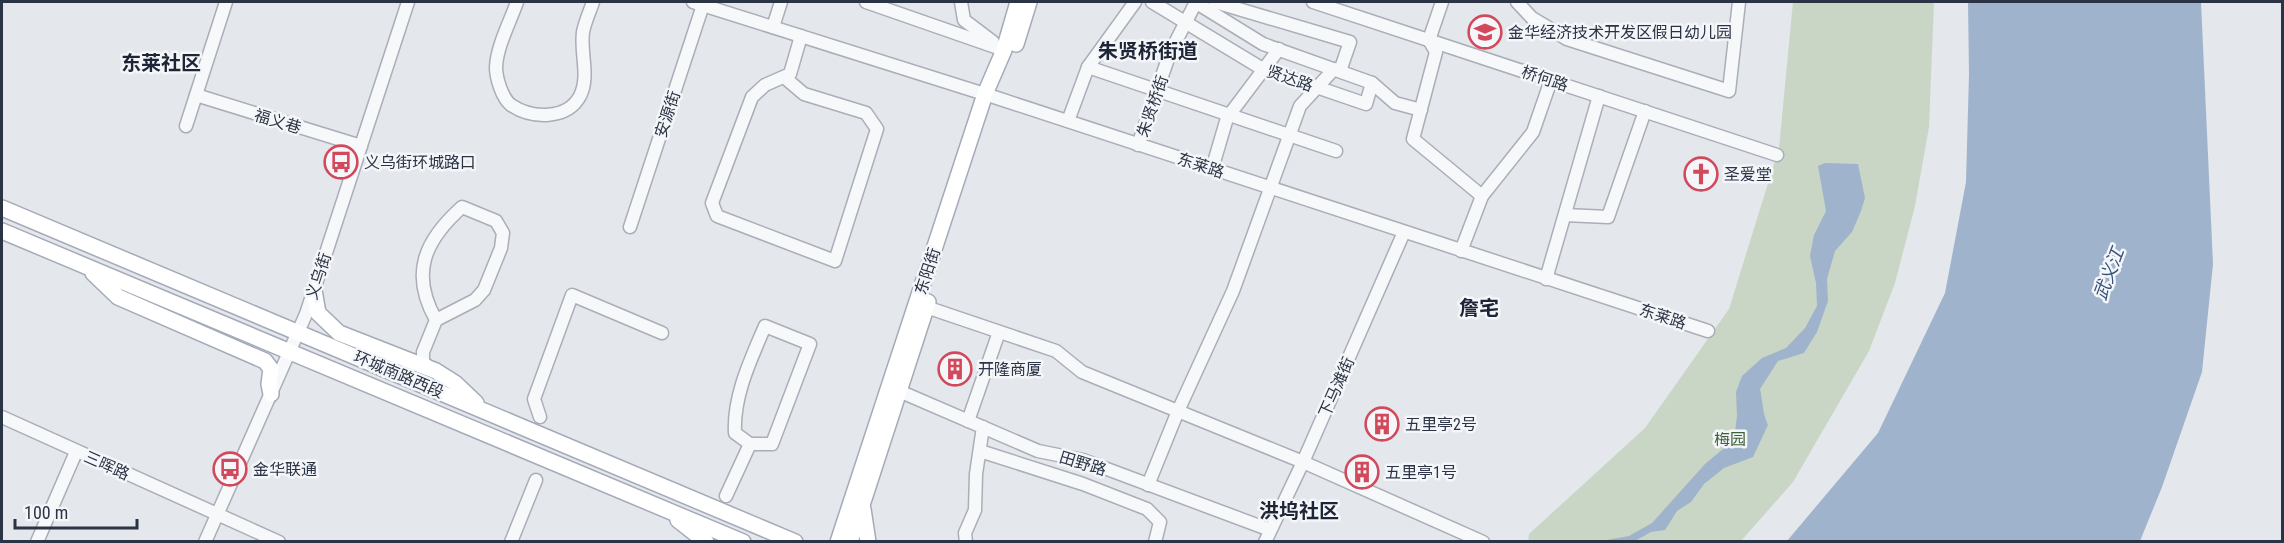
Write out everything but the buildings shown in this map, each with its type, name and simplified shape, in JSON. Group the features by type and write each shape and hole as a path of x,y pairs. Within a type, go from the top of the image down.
{"main road":[{"name":"东阳街","path":"838,542 989,96 1018,2"},
{"name":"东阳街","path":"850,542 926,307 989,96 1013,53 1029,2"},
{"name":"环城南路西段","path":"2,208 795,542"},
{"name":"环城南路西段","path":"2,231 743,542"},
{"path":"87,267 118,297 265,361 271,369 269,384 271,394"},
{"path":"314,290 318,313 339,333 432,370 455,383 483,410"},
{"path":"862,503 868,542"},
{"path":"662,507 706,542"}],"street":[{"path":"186,126 226,2"},
{"name":"义乌街","path":"205,542 290,351 314,290 408,2"},
{"path":"517,2 499,53 496,68 499,82 510,104 531,113 547,115 564,112 576,102 581,94 584,75 583,33 593,2"},
{"name":"东莱路","path":"700,2 1708,331"},
{"name":"安源街","path":"630,227 700,2"},
{"path":"773,27 781,2"},
{"path":"866,2 1004,50"},
{"path":"961,2 964,20 1004,50"},
{"path":"1068,122 1088,67 1136,2"},
{"name":"贤达路","path":"1152,2 1266,70 1366,104 1372,83"},
{"path":"1196,2 1263,44 1372,83 1395,103 1421,110"},
{"name":"朱贤桥街","path":"1138,145 1170,53 1196,2"},
{"path":"1149,485 1178,411 1233,291 1300,106 1337,70 1350,42 1215,2"},
{"name":"桥何路","path":"1312,2 1777,155"},
{"path":"1442,2 1429,40 1436,52 1413,139 1482,196"},
{"path":"1517,2 1532,18 1567,39 1729,91 1739,2"},
{"path":"784,77 804,94 866,113 877,129 835,261 717,216 712,203 752,97 765,85 790,74 801,36"},
{"path":"1212,169 1227,118 1266,70 1279,50"},
{"path":"1088,67 1336,151"},
{"path":"1461,251 1482,196 1533,132 1551,80"},
{"name":"福义巷","path":"196,94 361,147"},
{"path":"1546,279 1599,96"},
{"path":"1565,215 1608,217 1645,111"},
{"path":"432,370 423,362 423,352 436,320 475,300 484,290 501,248 503,233 495,221 462,207 447,221 436,237 424,264 422,278 424,294 436,320"},
{"name":"下马滩街","path":"1267,536 1303,462 1404,232"},
{"path":"540,417 534,399 572,295 662,333"},
{"path":"926,307 1056,351 1082,372 1303,462 1483,542"},
{"path":"765,326 810,344 772,444 750,444 735,433 734,415 751,359 765,326"},
{"path":"968,421 999,332"},
{"name":"田野路","path":"899,390 1038,451 1083,460 1149,485 1267,536"},
{"name":"三晖路","path":"2,417 279,542"},
{"path":"966,542 965,533 975,510 983,427"},
{"path":"726,496 750,444"},
{"path":"980,451 1083,484 1147,509 1160,522 1155,542"},
{"path":"37,542 76,452"},
{"path":"511,542 536,480"}],"green space":[{"name":"梅园","path":"1793,2 1934,2 1929,127 1915,206 1895,283 1869,351 1793,482 1741,541 1528,542 1529,534 1645,428 1729,309 1779,148"}],"water":[{"name":"武义江","path":"1968,2 2201,2 2213,264 2202,372 2162,487 2140,541 1787,541 1878,433 1945,293 1966,182"},
{"path":"1825,163 1858,164 1865,198 1852,232 1835,251 1827,279 1828,301 1817,332 1804,353 1778,361 1760,389 1768,425 1753,457 1724,468 1704,484 1691,502 1677,511 1665,530 1651,532 1635,541 1601,541 1629,536 1652,523 1705,464 1723,449 1735,432 1736,392 1742,376 1762,358 1786,348 1805,328 1817,306 1816,283 1810,256 1814,235 1826,211 1818,166"}],"place":[{"name":"金华经济技术开发区假日幼儿园","path":"1485,32"},
{"name":"义乌街环城路口","path":"341,162"},
{"name":"圣爱堂","path":"1701,174"},
{"name":"开隆商厦","path":"955,369"},
{"name":"五里亭2号","path":"1382,424"},
{"name":"金华联通","path":"230,469"},
{"name":"五里亭1号","path":"1362,472"}],"district":[{"name":"朱贤桥街道","path":"1148,51"},
{"name":"东莱社区","path":"161,63"},
{"name":"詹宅","path":"1479,308"},
{"name":"洪坞社区","path":"1299,511"}]}
